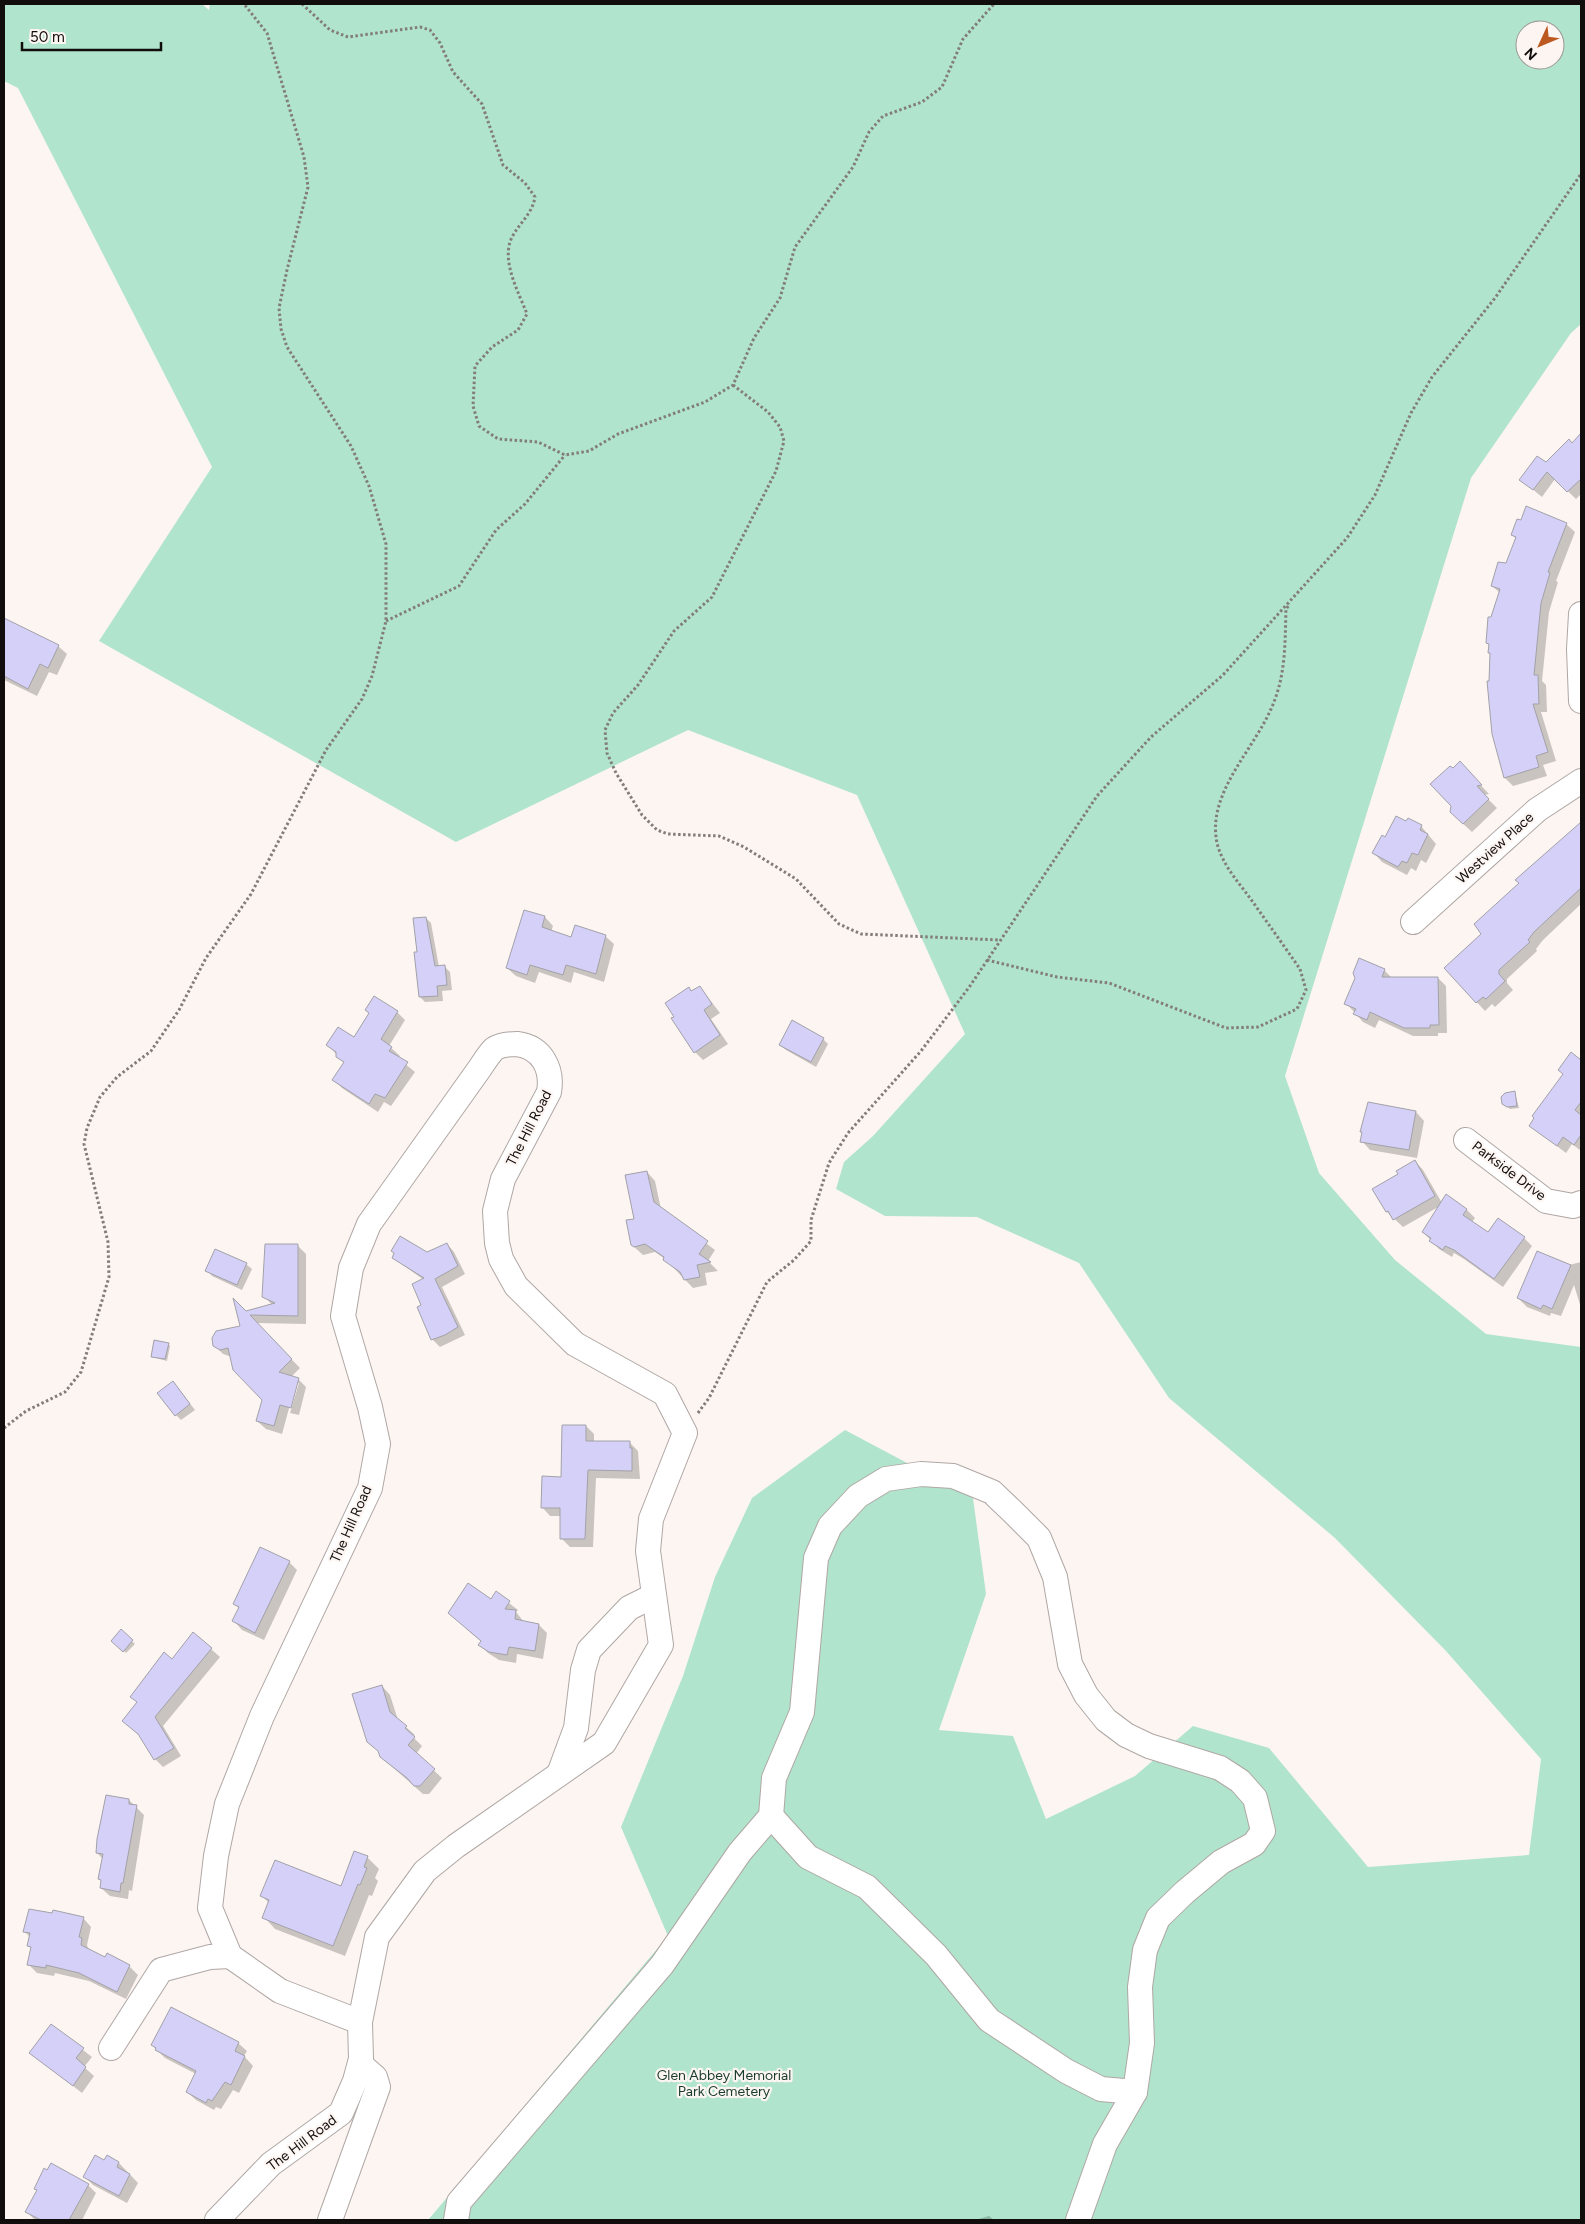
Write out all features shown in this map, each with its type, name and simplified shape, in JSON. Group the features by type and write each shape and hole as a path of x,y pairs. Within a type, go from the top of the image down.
{"street":[{"path":"1581,614 1579,649 1581,700"},
{"name":"Westview Place","path":"1413,922 1536,810 1581,781"},
{"name":"The Hill Road","path":"217,2220 271,2164 341,2113 360,2064 360,2022 378,1937 425,1871 604,1743 661,1645 648,1551 651,1519 685,1433 665,1394 575,1344 527,1298 508,1273 497,1243 495,1211 503,1179 550,1092 551,1083 546,1063 532,1049 513,1044 494,1050 369,1224 351,1268 343,1316 370,1407 378,1444 370,1488 262,1716 227,1804 216,1856 210,1908 230,1956"},
{"name":"Parkside Drive","path":"1466,1140 1546,1201 1566,1206 1581,1203"},
{"path":"456,2220 459,2202 481,2179 662,1965 740,1852 771,1816 774,1778 802,1712 816,1558 830,1526 858,1496 886,1480 921,1474 953,1476 992,1492 1039,1538 1055,1578 1070,1664 1086,1694 1101,1713 1126,1735 1141,1742 1220,1768 1240,1781 1255,1798 1261,1817 1263,1831 1254,1844 1221,1862 1158,1918 1145,1950 1141,1978 1142,2043 1135,2092 1106,2144 1078,2220"},
{"path":"559,1774 576,1728 583,1670 589,1650 629,1608 653,1596"},
{"path":"771,1816 808,1858 867,1886 936,1955 989,2020 1066,2072 1101,2089 1135,2092"},
{"path":"111,2048 161,1970 210,1957 230,1956 280,1991 360,2022"},
{"path":"330,2220 378,2087 375,2077 360,2064"}],"path":[{"path":"4,1428 26,1411 65,1392 81,1372 108,1277 108,1242 84,1144 87,1128 100,1097 117,1077 151,1051 179,1010 206,958 251,894 326,750 362,699 372,676 386,621 386,544 369,486 351,446 287,347 281,330 280,308 286,270 308,187 304,157 267,33 244,4"},
{"path":"302,4 330,30 348,37 420,27 430,30 440,43 453,72 482,104 503,165 525,182 535,197 533,208 510,242 509,268 526,314 518,330 492,347 475,366 473,406 479,426 498,439 538,442 565,455 589,451 618,434 705,402 732,384 754,338 780,298 795,247 853,167 869,132 883,116 922,102 942,87 963,39 994,4"},
{"path":"685,1433 709,1398 767,1282 794,1260 812,1241 811,1220 829,1163 848,1133 921,1051 1001,940 1097,796 1150,737 1223,675 1347,538 1375,495 1411,413 1432,378 1495,298 1581,174"},
{"path":"732,384 768,412 780,427 784,441 776,471 712,597 674,631 638,685 613,714 605,730 607,753 616,773 642,815 657,830 668,834 719,836 744,847 796,879 839,924 861,934 1001,940"},
{"path":"386,621 459,586 496,530 526,504 565,455"},
{"path":"987,960 1057,977 1109,983 1226,1028 1258,1027 1297,1009 1306,990 1300,969 1226,866 1217,844 1216,822 1222,793 1264,726 1276,698 1284,660 1286,609 1299,591"}],"green space":[{"name":"Glen Abbey Memorial Park Cemetery","path":"4,4 202,4 209,10 210,4 1581,4 1581,324 1571,333 1471,478 1285,1076 1319,1173 1395,1260 1486,1334 1581,1347 1581,2220 428,2220 668,1936 621,1827 683,1676 715,1577 752,1498 845,1430 973,1498 986,1594 939,1730 1013,1736 1046,1819 1135,1776 1193,1726 1269,1748 1368,1867 1529,1855 1541,1759 1446,1651 1335,1538 1169,1398 1079,1263 977,1217 885,1216 836,1189 844,1162 873,1136 965,1034 857,795 688,730 456,842 99,641 212,467 18,88 4,81"}],"building":[{"path":"1581,433 1581,479 1567,492 1547,472 1533,490 1519,480 1537,456 1546,462 1569,439 1572,443"},
{"path":"1526,506 1567,523 1548,572 1550,573 1541,603 1534,675 1538,675 1539,704 1533,704 1548,752 1536,756 1539,767 1504,778 1492,734 1487,681 1489,681 1490,653 1488,653 1489,644 1486,643 1488,617 1491,617 1500,589 1491,586 1498,562 1506,563 1516,537 1511,535 1517,519 1521,520"},
{"path":"4,618 59,645 48,668 40,664 28,689 4,676"},
{"path":"1460,761 1482,785 1477,786 1489,799 1463,824 1450,812 1451,806 1430,784 1450,766 1453,768"},
{"path":"1396,816 1406,821 1408,818 1422,825 1420,830 1428,834 1418,855 1412,853 1407,863 1402,861 1398,867 1372,853 1382,835 1385,837"},
{"path":"1581,822 1581,888 1534,932 1528,940 1530,942 1499,970 1499,974 1505,981 1486,999 1483,997 1476,1003 1444,968 1481,934 1474,924 1519,883 1515,880"},
{"path":"524,910 545,916 542,927 571,937 575,925 606,935 596,974 566,965 563,975 530,965 527,975 506,968"},
{"path":"426,917 435,966 445,965 447,985 437,986 438,996 419,997 414,952 417,952 413,918"},
{"path":"1359,958 1385,969 1382,977 1438,977 1439,1025 1430,1025 1430,1028 1404,1028 1370,1012 1367,1020 1353,1014 1356,1009 1344,1004 1355,978 1353,973"},
{"path":"700,986 712,1004 704,1010 720,1035 694,1053 671,1018 674,1017 665,1003 689,987 691,991"},
{"path":"374,996 398,1011 381,1039 392,1047 389,1051 408,1062 385,1098 375,1094 369,1104 332,1080 344,1062 336,1057 336,1052 326,1045 338,1027 354,1037 369,1013 365,1010"},
{"path":"792,1020 824,1038 811,1062 779,1045"},
{"path":"1571,1052 1581,1060 1581,1102 1575,1110 1581,1115 1581,1135 1574,1145 1563,1137 1557,1146 1529,1126 1534,1118 1532,1116 1563,1074 1558,1070"},
{"path":"1515,1091 1517,1106 1507,1107 1502,1104 1501,1097 1505,1093"},
{"path":"1368,1102 1416,1111 1409,1150 1360,1142 1362,1132 1360,1132"},
{"path":"1415,1160 1435,1196 1393,1220 1372,1189 1398,1174 1396,1171"},
{"path":"647,1171 654,1202 708,1241 699,1254 711,1262 697,1265 700,1277 684,1280 680,1272 663,1260 664,1257 645,1244 634,1247 631,1245 626,1220 634,1219 625,1175"},
{"path":"1446,1194 1467,1209 1463,1215 1488,1232 1498,1218 1525,1237 1494,1279 1454,1250 1445,1246 1443,1250 1429,1241 1431,1238 1422,1232"},
{"path":"400,1236 427,1252 447,1243 458,1266 435,1279 458,1327 445,1335 431,1340 417,1307 421,1305 412,1284 424,1278 392,1258 394,1253 391,1251"},
{"path":"265,1244 298,1244 298,1316 250,1315 292,1359 279,1372 299,1378 291,1408 280,1405 274,1426 256,1421 262,1400 233,1370 228,1348 220,1350 213,1346 212,1338 216,1331 240,1326 233,1298 246,1311 275,1303 262,1297"},
{"path":"215,1249 247,1263 237,1285 205,1271"},
{"path":"1537,1251 1571,1265 1552,1309 1543,1305 1541,1309 1517,1298"},
{"path":"154,1340 169,1343 165,1359 151,1357"},
{"path":"173,1381 190,1404 175,1416 157,1393"},
{"path":"562,1425 586,1425 586,1441 630,1441 630,1448 632,1448 632,1471 588,1470 585,1539 560,1539 560,1508 541,1508 542,1476 561,1477"},
{"path":"260,1547 290,1561 255,1633 232,1621 239,1607 233,1604"},
{"path":"468,1583 491,1599 496,1591 510,1601 505,1609 516,1610 515,1619 539,1624 535,1651 509,1647 507,1655 489,1652 478,1645 481,1641 448,1613"},
{"path":"121,1629 133,1640 123,1652 111,1641"},
{"path":"193,1632 212,1648 155,1717 174,1748 154,1760 138,1734 122,1721 137,1702 130,1697 164,1652 172,1659"},
{"path":"382,1685 390,1712 407,1726 405,1728 415,1737 408,1745 435,1769 420,1786 414,1786 407,1778 380,1757 378,1751 367,1742 352,1694"},
{"path":"106,1795 129,1799 129,1804 137,1805 120,1892 100,1888 101,1880 98,1879 103,1854 96,1853 97,1839"},
{"path":"354,1851 368,1856 364,1867 367,1868 360,1885 358,1884 333,1946 262,1918 269,1900 260,1896 275,1860 341,1886"},
{"path":"29,1909 52,1913 53,1910 84,1917 79,1937 82,1938 81,1945 105,1957 107,1953 130,1965 117,1992 79,1973 46,1965 46,1968 27,1965 31,1947 27,1946 30,1933 23,1932"},
{"path":"171,2007 239,2042 235,2051 245,2056 231,2085 225,2082 212,2101 208,2099 206,2103 186,2092 196,2071 155,2050 156,2048 151,2045"},
{"path":"51,2024 84,2048 76,2058 86,2067 73,2086 29,2053"},
{"path":"95,2155 104,2160 107,2155 119,2162 117,2167 130,2174 119,2196 83,2177"},
{"path":"51,2163 89,2184 69,2220 41,2220 25,2212 37,2190 34,2189 44,2168 47,2170"}]}
